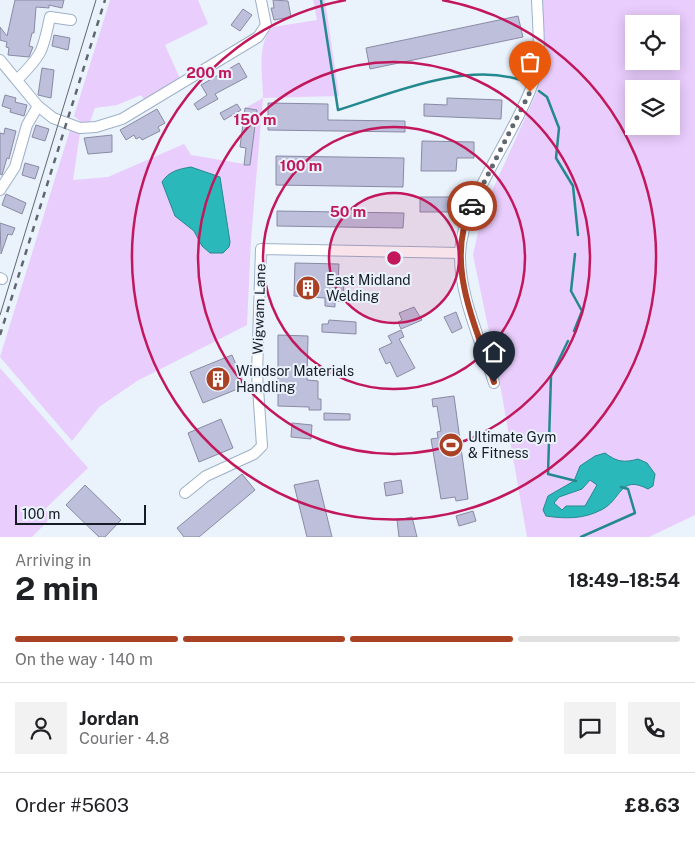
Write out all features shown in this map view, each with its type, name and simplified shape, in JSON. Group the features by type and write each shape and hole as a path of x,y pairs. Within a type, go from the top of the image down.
{"street":[{"path":"0,60 38,106 53,118 72,126 96,127 122,119 258,38 266,25 261,0"},
{"path":"494,382 465,290 460,253 469,213 526,102 534,81 537,63 537,0"},
{"path":"17,80 38,59 44,47 50,17 71,20"},
{"path":"0,190 15,168 27,125 38,106"},
{"name":"Wigwam Lane","path":"185,493 211,473 254,454 262,446 257,374 261,249 460,253"}],"shaded area":[{"path":"110,0 198,0 208,24 165,45 181,81 146,102 141,95 117,105 95,108 90,122 82,123 74,116"},
{"path":"313,0 325,0 339,96 263,98 262,50 268,33 273,27 317,20"},
{"path":"542,0 695,0 695,515 649,537 527,537 500,384 473,255 482,213 537,92 542,71"},
{"path":"263,98 251,239 247,325 137,381 99,407 72,441 0,357 70,130 80,133 73,180 108,177 184,144 191,155 250,165 257,110 245,108"},
{"path":"0,368 88,468 45,509 52,517 32,537 0,537"}],"water":[{"path":"191,167 220,177 230,242 229,247 223,253 210,253 202,246 194,231 175,216 162,182 171,173"},
{"path":"605,453 621,461 638,459 647,463 655,474 653,486 648,489 639,485 626,486 608,506 595,513 581,517 560,518 546,516 543,510 548,496 574,481 580,466 595,456","holes":["590,480 597,485 585,506 566,506 562,510 554,503 559,497 582,489"]}],"building":[{"path":"15,0 64,0 62,8 49,5 49,8 36,7 34,33 32,33 29,46 33,47 29,57 8,55 9,48 6,47 7,42 0,40 0,27 7,36"},
{"path":"273,0 288,1 291,17 274,20 271,8 274,8"},
{"path":"243,9 252,15 240,31 231,25"},
{"path":"518,16 523,37 370,69 366,48"},
{"path":"54,35 70,38 68,50 52,46"},
{"path":"239,63 247,77 215,94 218,99 198,110 194,104 207,95 201,85"},
{"path":"42,68 54,70 51,98 38,95"},
{"path":"5,95 16,98 15,102 27,105 24,116 10,112 11,109 2,106"},
{"path":"447,98 502,100 501,119 424,116 424,104 447,105"},
{"path":"268,103 328,104 328,120 405,121 405,132 268,130"},
{"path":"237,104 241,110 224,120 220,113"},
{"path":"245,108 257,110 250,165 244,165 246,148 240,147"},
{"path":"157,109 165,123 158,127 160,131 142,140 140,137 136,139 134,135 126,140 120,130"},
{"path":"36,125 49,129 45,141 32,137"},
{"path":"5,128 16,131 9,159 7,158 2,175 0,174 0,133 4,134"},
{"path":"112,135 112,152 88,154 84,138"},
{"path":"422,141 474,142 474,158 457,158 456,171 421,171"},
{"path":"276,156 404,158 403,187 276,185"},
{"path":"25,163 39,167 35,179 22,175"},
{"path":"6,194 26,203 22,214 2,205"},
{"path":"420,197 456,197 456,212 420,212"},
{"path":"277,211 404,213 403,228 277,226"},
{"path":"0,223 15,228 12,235 8,234 1,254"},
{"path":"295,263 339,264 338,282 344,282 343,302 335,301 335,307 325,306 325,298 294,296"},
{"path":"414,307 422,320 401,329 398,322 402,320 399,313"},
{"path":"456,312 462,328 452,333 444,317"},
{"path":"329,320 356,322 356,334 322,332 322,324 328,324"},
{"path":"401,330 404,337 399,339 415,368 397,377 390,362 386,364 379,349 392,343 388,336"},
{"path":"278,335 308,336 307,380 318,381 318,399 321,399 321,410 309,410 309,407 278,406"},
{"name":"Windsor Materials Handling","path":"232,355 245,386 203,403 190,372"},
{"path":"454,396 468,499 456,501 455,497 441,499 431,439 438,438 437,432 441,431 437,406 433,407 432,399"},
{"path":"324,413 350,414 350,420 324,420"},
{"path":"221,419 233,448 199,462 188,433"},
{"path":"292,423 312,425 311,439 291,437"},
{"path":"242,474 255,490 199,537 184,537 177,528"},
{"path":"318,480 332,537 307,537 294,485"},
{"path":"401,480 403,493 386,496 384,483"},
{"path":"85,485 121,520 105,537 99,537 66,505"},
{"path":"473,511 476,521 459,526 456,516"},
{"path":"412,517 417,537 399,537 397,520"}],"waterway":[{"path":"321,0 338,110 405,88 453,77 499,75 521,80"},
{"path":"539,91 547,97 559,128 556,158 573,186 578,235"},
{"path":"574,331 582,311 571,291 575,254"},
{"path":"568,341 551,376 548,474 576,481"},
{"path":"581,537 635,513 628,489 621,487"}],"tram line":[{"path":"0,315 96,0"}],"railway":[{"path":"0,335 105,0"}],"way so far":[{"path":"472,206 530,92"}],"place":[{"name":"East Midland Welding","path":"308,288"},
{"name":"Windsor Materials Handling","path":"218,379"},
{"name":"Ultimate Gym & Fitness","path":"451,445"}],"route":[{"path":"472,206 463,232 460,253 461,273 494,382"}]}
